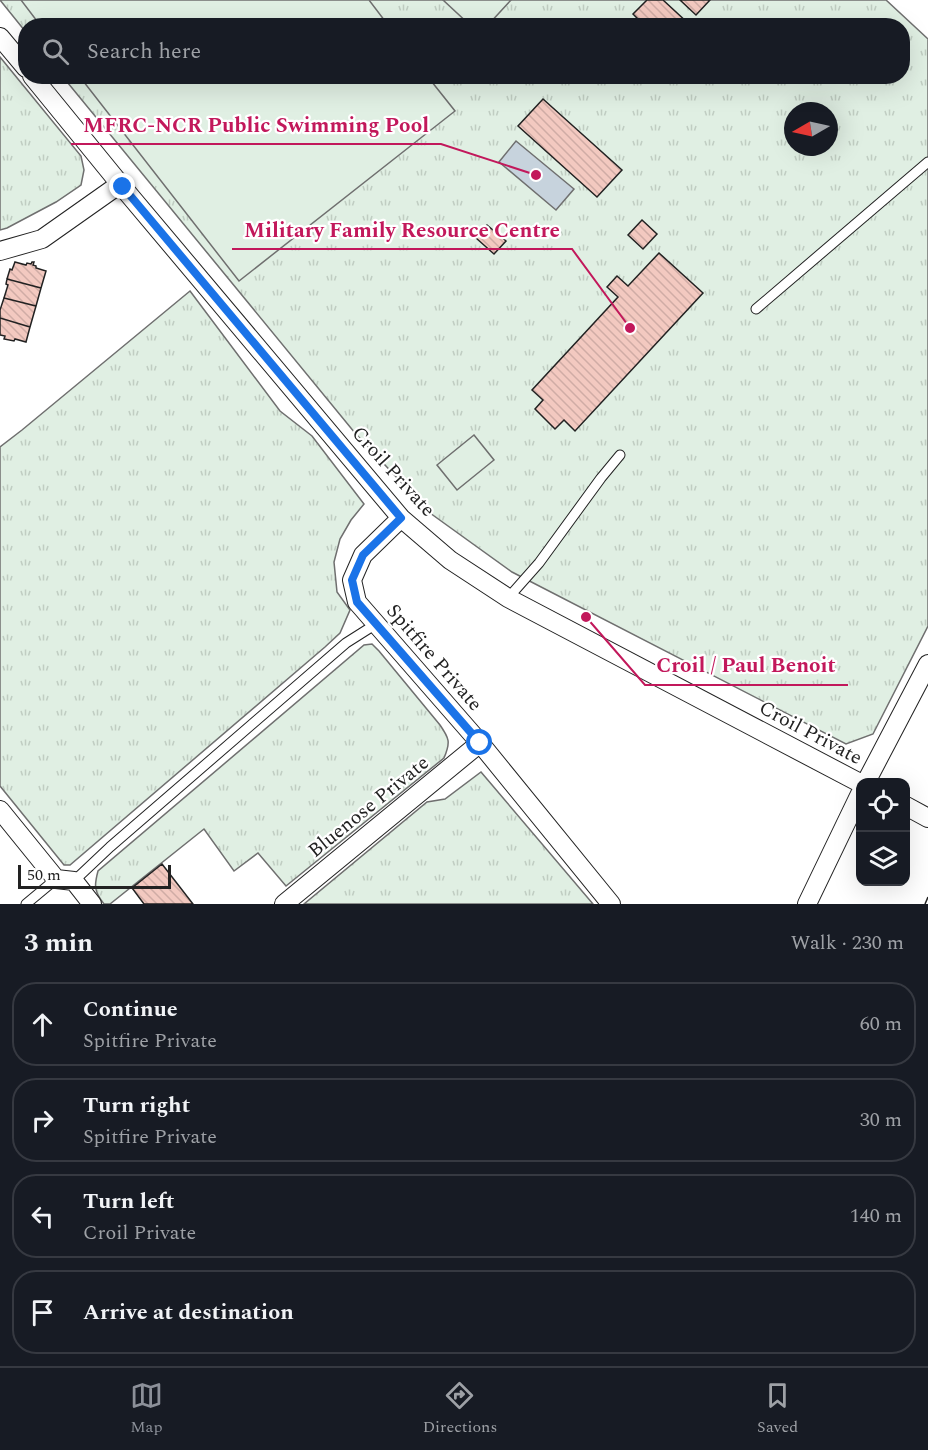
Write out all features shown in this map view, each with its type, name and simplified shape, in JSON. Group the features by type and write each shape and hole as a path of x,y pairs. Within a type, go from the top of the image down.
{"street":[{"path":"0,37 18,58"},
{"name":"Croil Private","path":"39,84 401,518 450,560 508,598 856,780"},
{"path":"0,251 42,239 120,184"},
{"name":"Spitfire Private","path":"401,518 363,555 352,580 357,602 480,743 611,904"},
{"path":"869,778 928,664"},
{"name":"Bluenose Private","path":"284,904 480,743"},
{"path":"807,904 856,804"},
{"path":"910,808 928,818"},
{"path":"0,810 65,880 92,904"}],"lane":[{"path":"756,309 928,162"},
{"path":"508,598 539,563 620,455"},
{"path":"26,904 65,880 128,832 346,643 376,624"}],"green space":[{"path":"0,0 886,0 905,18 18,18 18,22"},
{"path":"21,0 369,0 383,18 35,18"},
{"path":"443,0 511,0 494,18 462,18"},
{"path":"910,22 928,39 928,626 873,734 846,744 512,572 430,513 355,433 69,84 910,84"},
{"path":"0,57 18,79 18,84 22,84 81,156 84,170 81,185 56,202 0,230"},
{"path":"85,84 434,84 455,111 239,281"},
{"path":"190,291 280,411 312,436 364,504 340,539 334,562 337,592 350,610 340,633 325,647 70,865 64,865 0,786 0,447"},
{"path":"474,435 494,460 457,490 437,465"},
{"path":"372,644 443,729 448,744 444,758 286,886 258,853 234,871 204,829 110,904 104,904 96,888 98,871 364,645"},
{"path":"481,772 593,904 304,904 427,802 445,799"}],"shaded area":[{"path":"516,141 574,189 556,210 499,162"}],"building":[{"path":"647,0 663,0 682,18 637,18 633,14"},
{"path":"680,0 710,0 696,15"},
{"path":"543,99 622,170 597,197 518,126"},
{"path":"642,220 657,234 643,249 628,235"},
{"path":"487,225 506,241 494,254 476,238"},
{"path":"659,253 703,293 575,431 564,420 555,429 535,409 543,400 532,390 618,297 607,287 617,276 628,286"},
{"path":"15,262 26,265 34,262 33,265 36,268 46,271 41,288 7,279"},
{"path":"7,279 41,288 36,306 4,298 8,285 6,284"},
{"path":"4,298 36,306 30,327 0,318"},
{"path":"0,318 30,327 26,342 4,339 5,336 0,335"},
{"path":"162,864 193,904 144,904 132,888"}],"fence":[{"path":"925,904 928,897"}],"place":[{"name":"MFRC-NCR Public Swimming Pool","path":"536,175"},
{"name":"Military Family Resource Centre","path":"630,328"},
{"name":"Croil / Paul Benoit","path":"586,617"}],"route":[{"path":"123,187 401,518 363,555 352,580 357,602 480,743"}]}
